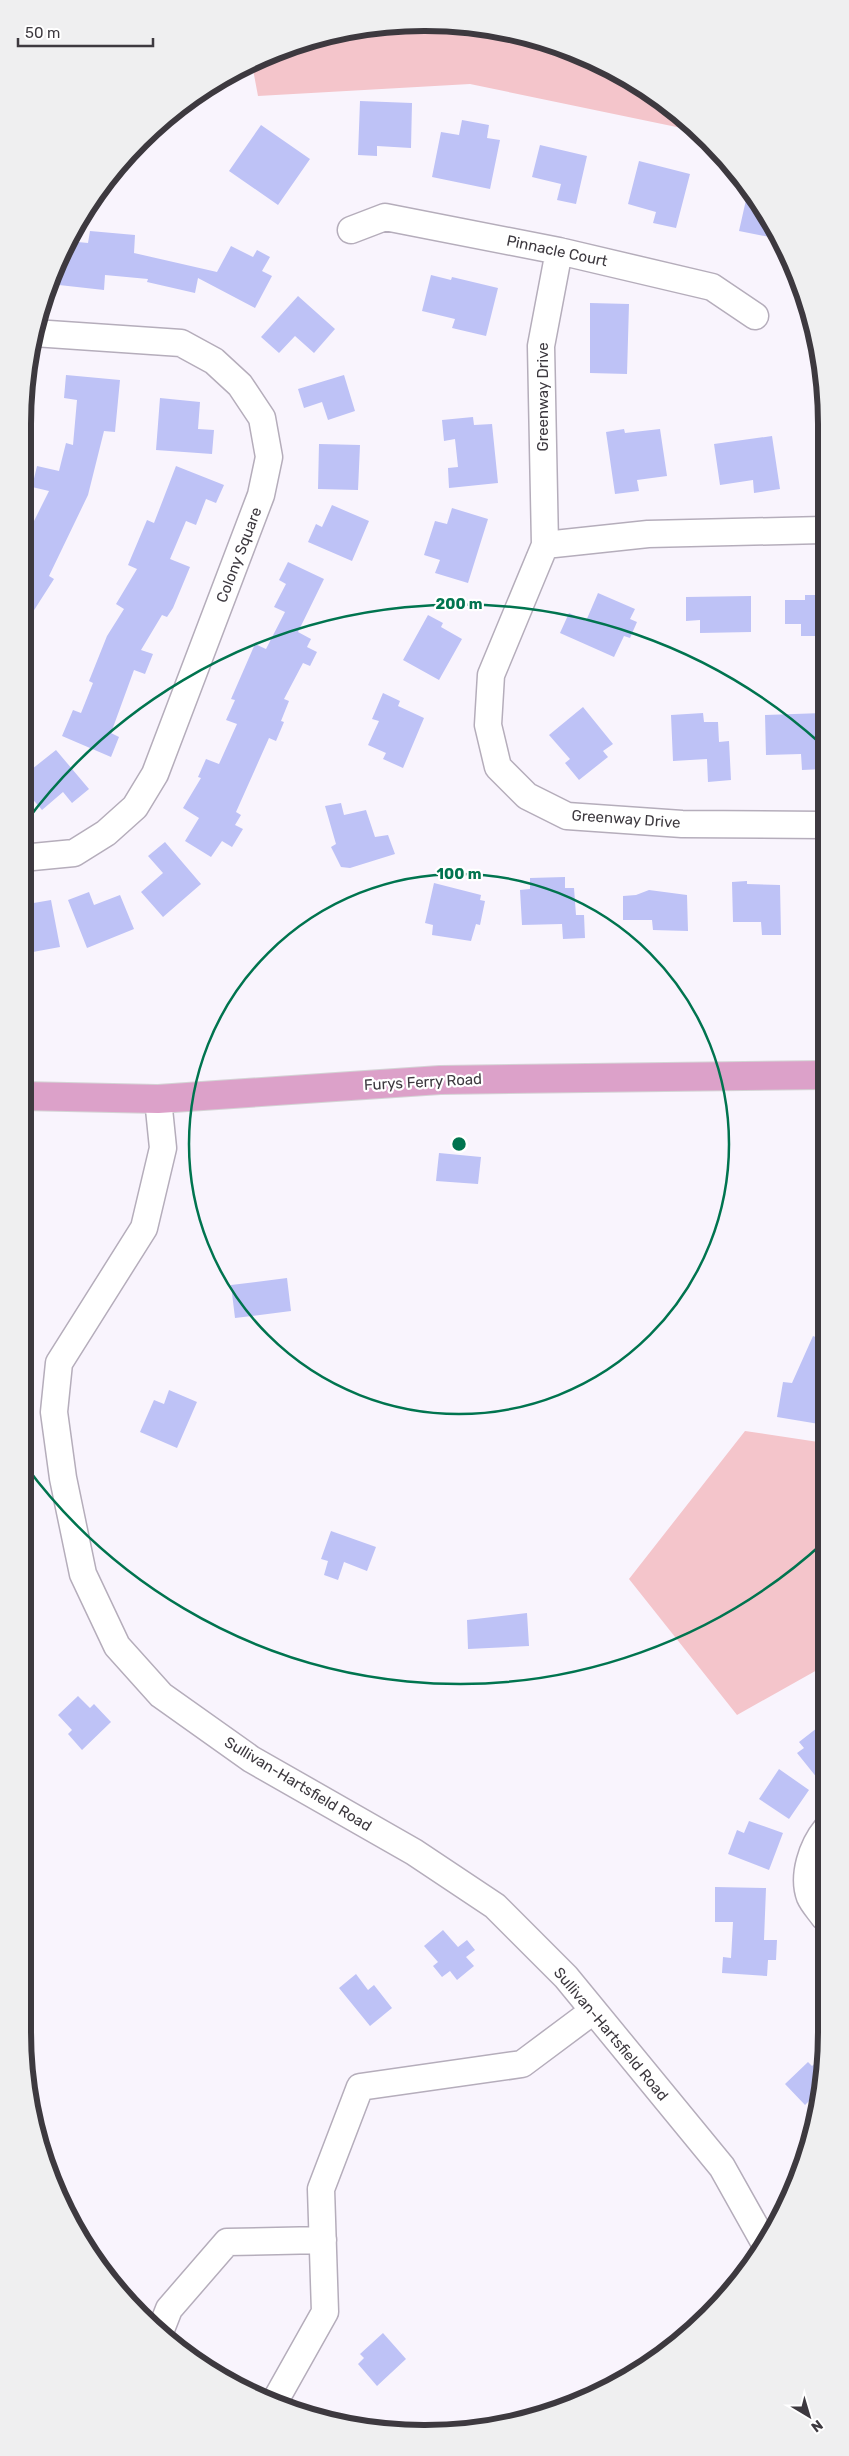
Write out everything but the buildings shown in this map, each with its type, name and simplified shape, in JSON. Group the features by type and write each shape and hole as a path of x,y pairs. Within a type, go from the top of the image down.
{"main road":[{"name":"Furys Ferry Road","path":"31,1096 158,1099 440,1080 818,1075"}],"street":[{"name":"Pinnacle Court","path":"351,230 385,217 559,251 712,287 755,316"},
{"name":"Greenway Drive","path":"559,251 541,346 545,545 491,675 488,725 498,767 528,796 567,816 682,824 818,825"},
{"name":"Colony Square","path":"31,857 74,853 106,833 135,807 155,774 261,495 269,457 262,418 240,385 214,361 181,343 42,334"},
{"path":"545,545 648,534 818,530"},
{"name":"Sullivan-Hartsfield Road","path":"158,1099 163,1148 144,1228 59,1363 54,1412 63,1478 83,1574 117,1646 161,1695 251,1759 414,1852 495,1906 566,1978 722,2167 760,2235"},
{"path":"818,1843 812,1853 808,1868 810,1898 818,1909"},
{"path":"277,2396 325,2312 321,2189 360,2087 522,2064 593,2012"},
{"path":"163,2325 169,2309 227,2242 323,2240"}],"shaded area":[{"path":"424,31 450,32 501,39 551,52 575,61 621,84 683,128 470,84 258,96 253,71 298,52 348,39 373,35"},
{"path":"745,1431 818,1442 818,1669 737,1715 629,1579"}]}
